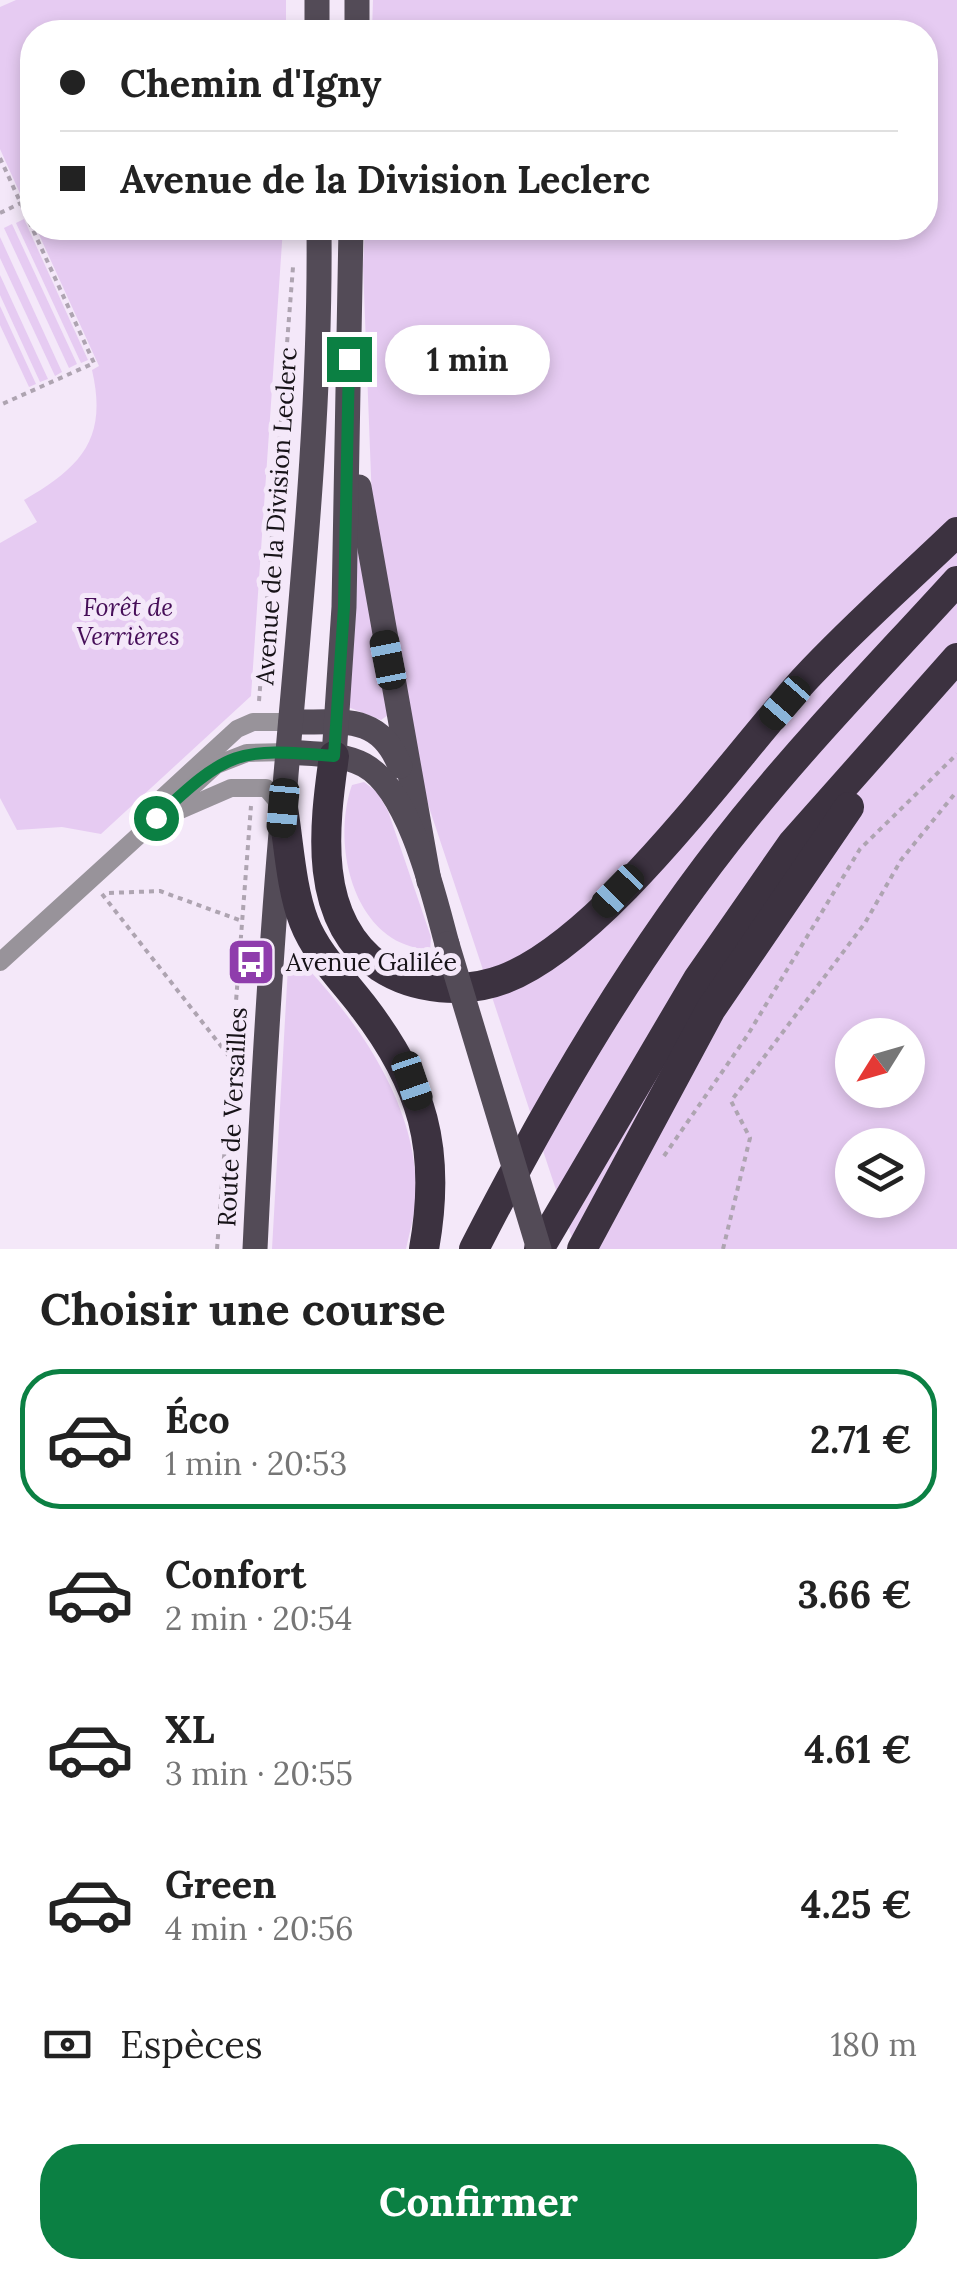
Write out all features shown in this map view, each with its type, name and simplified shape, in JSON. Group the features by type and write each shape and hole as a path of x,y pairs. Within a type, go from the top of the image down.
{"highway":[{"path":"334,756 328,878 333,900 353,940 378,965 417,984 465,987 504,980 547,954 597,913 660,848 807,678 957,532"},
{"path":"474,1249 550,1106 683,903 744,819 957,580"},
{"path":"539,1249 698,980 792,844 957,658"},
{"path":"582,1249 711,1008 814,852 878,770 889,733"},
{"path":"283,808 303,920 320,951 400,1055 422,1108 432,1178 424,1249"}],"main road":[{"name":"Avenue de la Division Leclerc","path":"283,808 320,305 319,240"},
{"path":"334,756 349,393 351,240"},
{"path":"349,393 362,520 430,881 539,1249"},
{"path":"291,722 368,726 386,738 419,812"},
{"path":"288,752 334,756 367,767 388,788 430,881"},
{"name":"Route de Versailles","path":"255,1249 283,808"}],"street":[{"path":"102,868 154,804 230,734 253,722 291,722"},
{"path":"0,962 226,759 254,752 288,752"},
{"path":"133,840 179,810 244,785 266,788 283,808"}],"path":[{"path":"0,158 20,201"},
{"path":"0,406 94,363 38,240"},
{"path":"259,700 293,255"},
{"path":"664,1157 747,1036 860,848 957,754"},
{"path":"723,1249 750,1138 731,1101 864,922 902,860 957,791"},
{"path":"217,1249 251,811"},
{"path":"232,1060 101,893 160,891 242,921"}],"green space":[{"path":"16,0 286,0 286,20 20,20 20,193 0,149 0,7"},
{"path":"373,0 957,0 957,1249 577,1249 414,762 372,502 364,240 938,240 938,20 372,20"},
{"path":"12,224 77,364 69,368 4,228"},
{"path":"0,237 62,372 55,376 0,258"},
{"path":"24,240 34,240 88,360 81,363"},
{"name":"Forêt de Verrières","path":"41,240 282,240 251,696 101,834 62,827 17,830 0,798 0,543 37,522 24,500 61,475 85,448 96,415 92,370 99,366"},
{"path":"0,275 48,379 40,382 0,295"},
{"path":"0,306 36,384 29,387 0,325"},
{"path":"351,507 391,713 381,720 348,707"},
{"path":"364,782 377,792 388,811 431,937 430,952 392,938 376,925 355,889 348,868 345,825 352,785"},
{"path":"289,949 356,1028 392,1089 413,1154 416,1188 406,1249 272,1249"}],"place":[{"name":"Avenue Galilée","path":"251,962"}],"route":[{"path":"156,818 216,765 240,754 270,750 334,756 344,607 349,359"}]}
